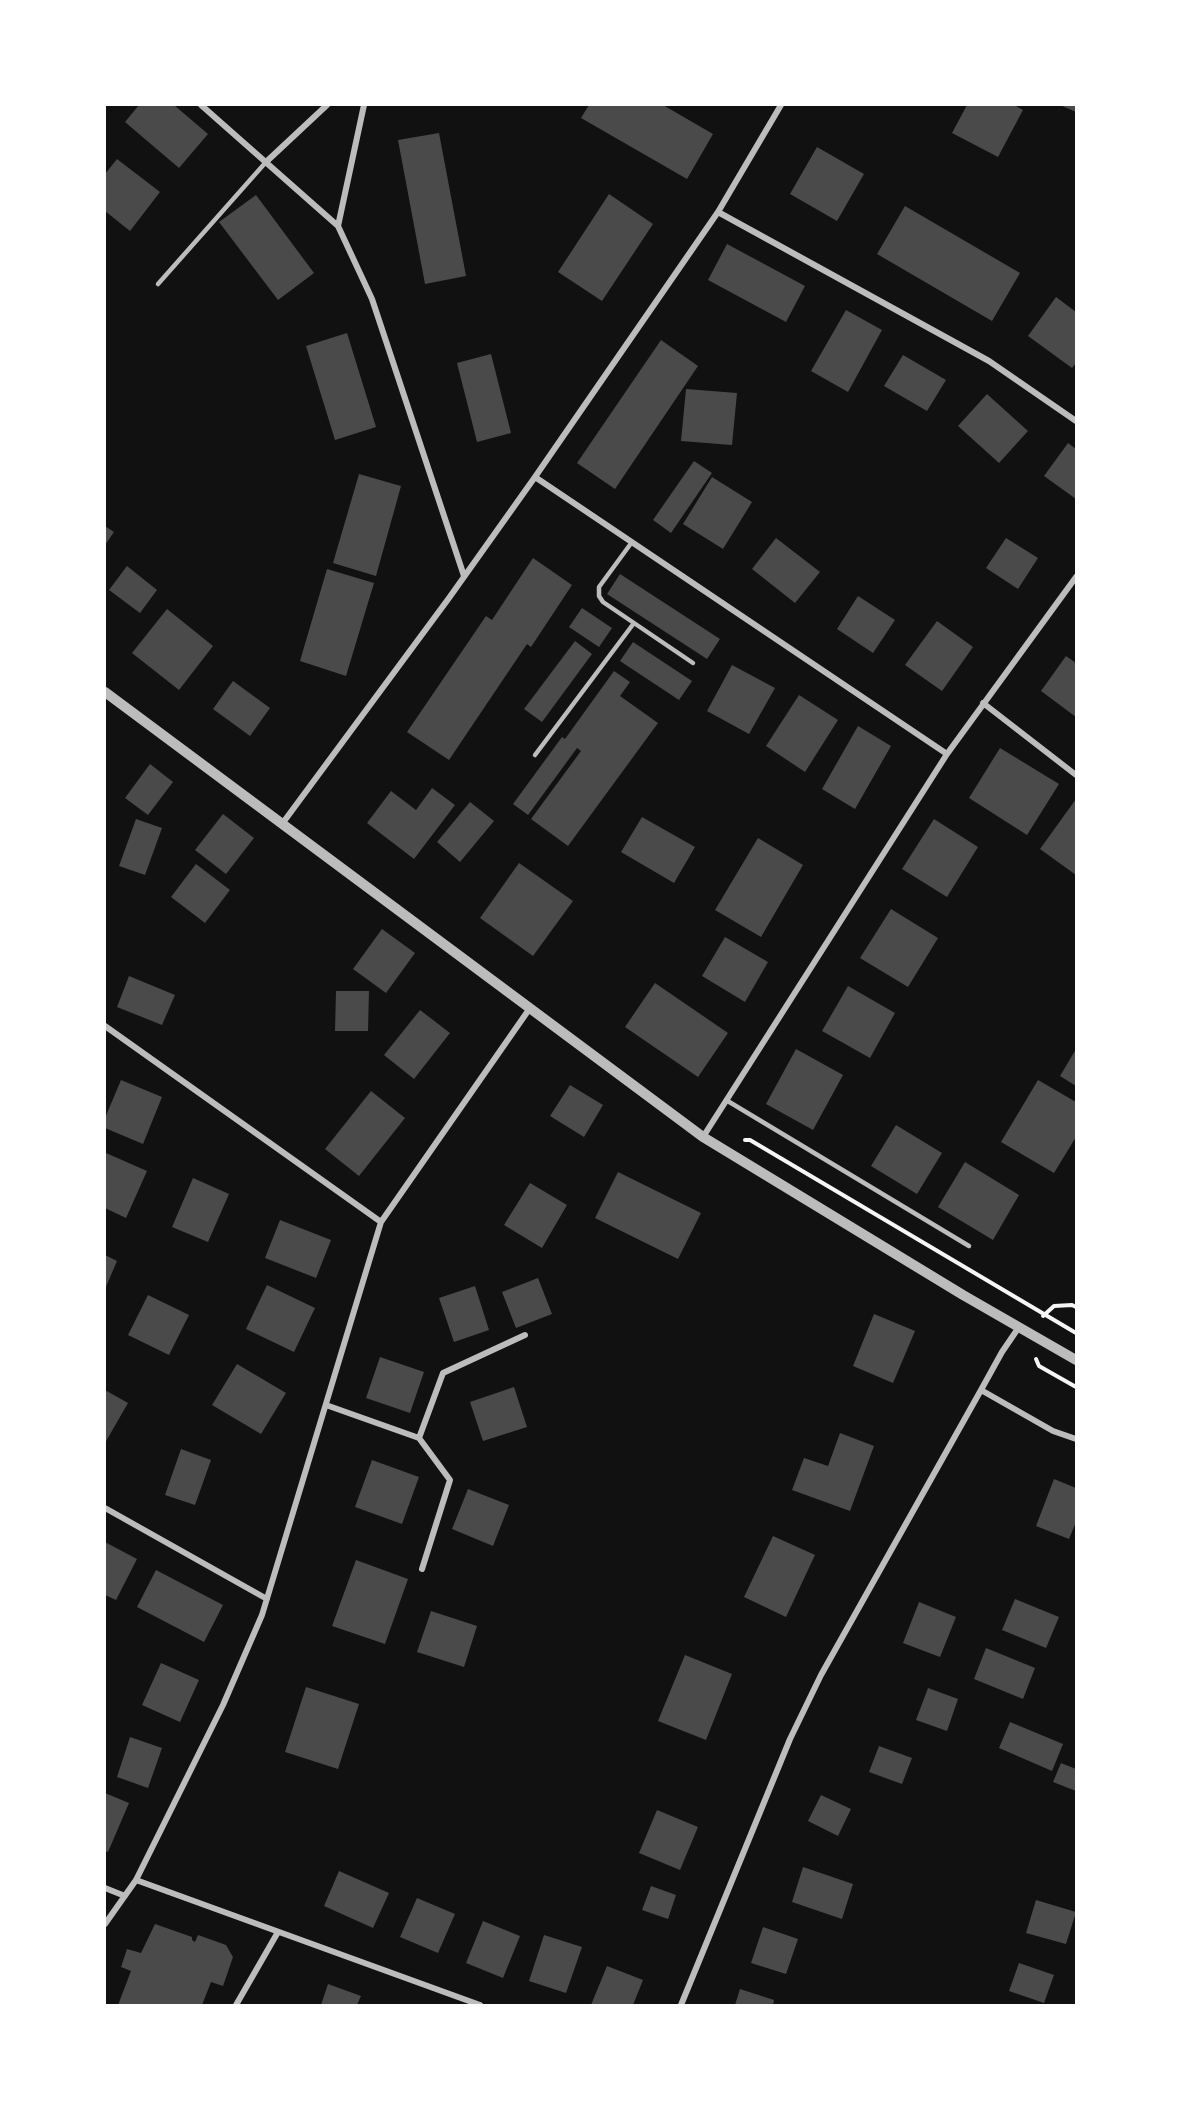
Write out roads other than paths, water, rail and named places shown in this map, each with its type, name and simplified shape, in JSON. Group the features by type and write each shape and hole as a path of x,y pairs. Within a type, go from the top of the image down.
{"street":[{"path":"201,105 338,226 372,299 464,576"},
{"path":"266,162 327,105"},
{"path":"338,226 364,105"},
{"path":"282,824 535,477 718,212 781,105"},
{"path":"718,212 989,360 1076,421"},
{"path":"535,477 947,754"},
{"path":"703,1137 947,754 1076,577"},
{"path":"105,692 703,1137 1076,1360"},
{"path":"983,703 1076,775"},
{"path":"105,1924 136,1880 223,1705 267,1599 381,1222 530,1008"},
{"path":"105,1026 381,1222"},
{"path":"681,2005 790,1739 821,1675 1002,1352 1019,1327"},
{"path":"419,1438 443,1373 525,1335"},
{"path":"981,1389 1053,1431 1076,1439"},
{"path":"326,1405 419,1438 450,1480 422,1569"},
{"path":"105,1508 267,1599"},
{"path":"136,1880 480,2005"},
{"path":"105,1888 125,1896"},
{"path":"236,2005 278,1932"}],"lane":[{"path":"158,284 266,162"},
{"path":"632,542 599,587 599,596 603,602 693,663"},
{"path":"535,755 634,623"},
{"path":"726,1100 969,1246"}]}
